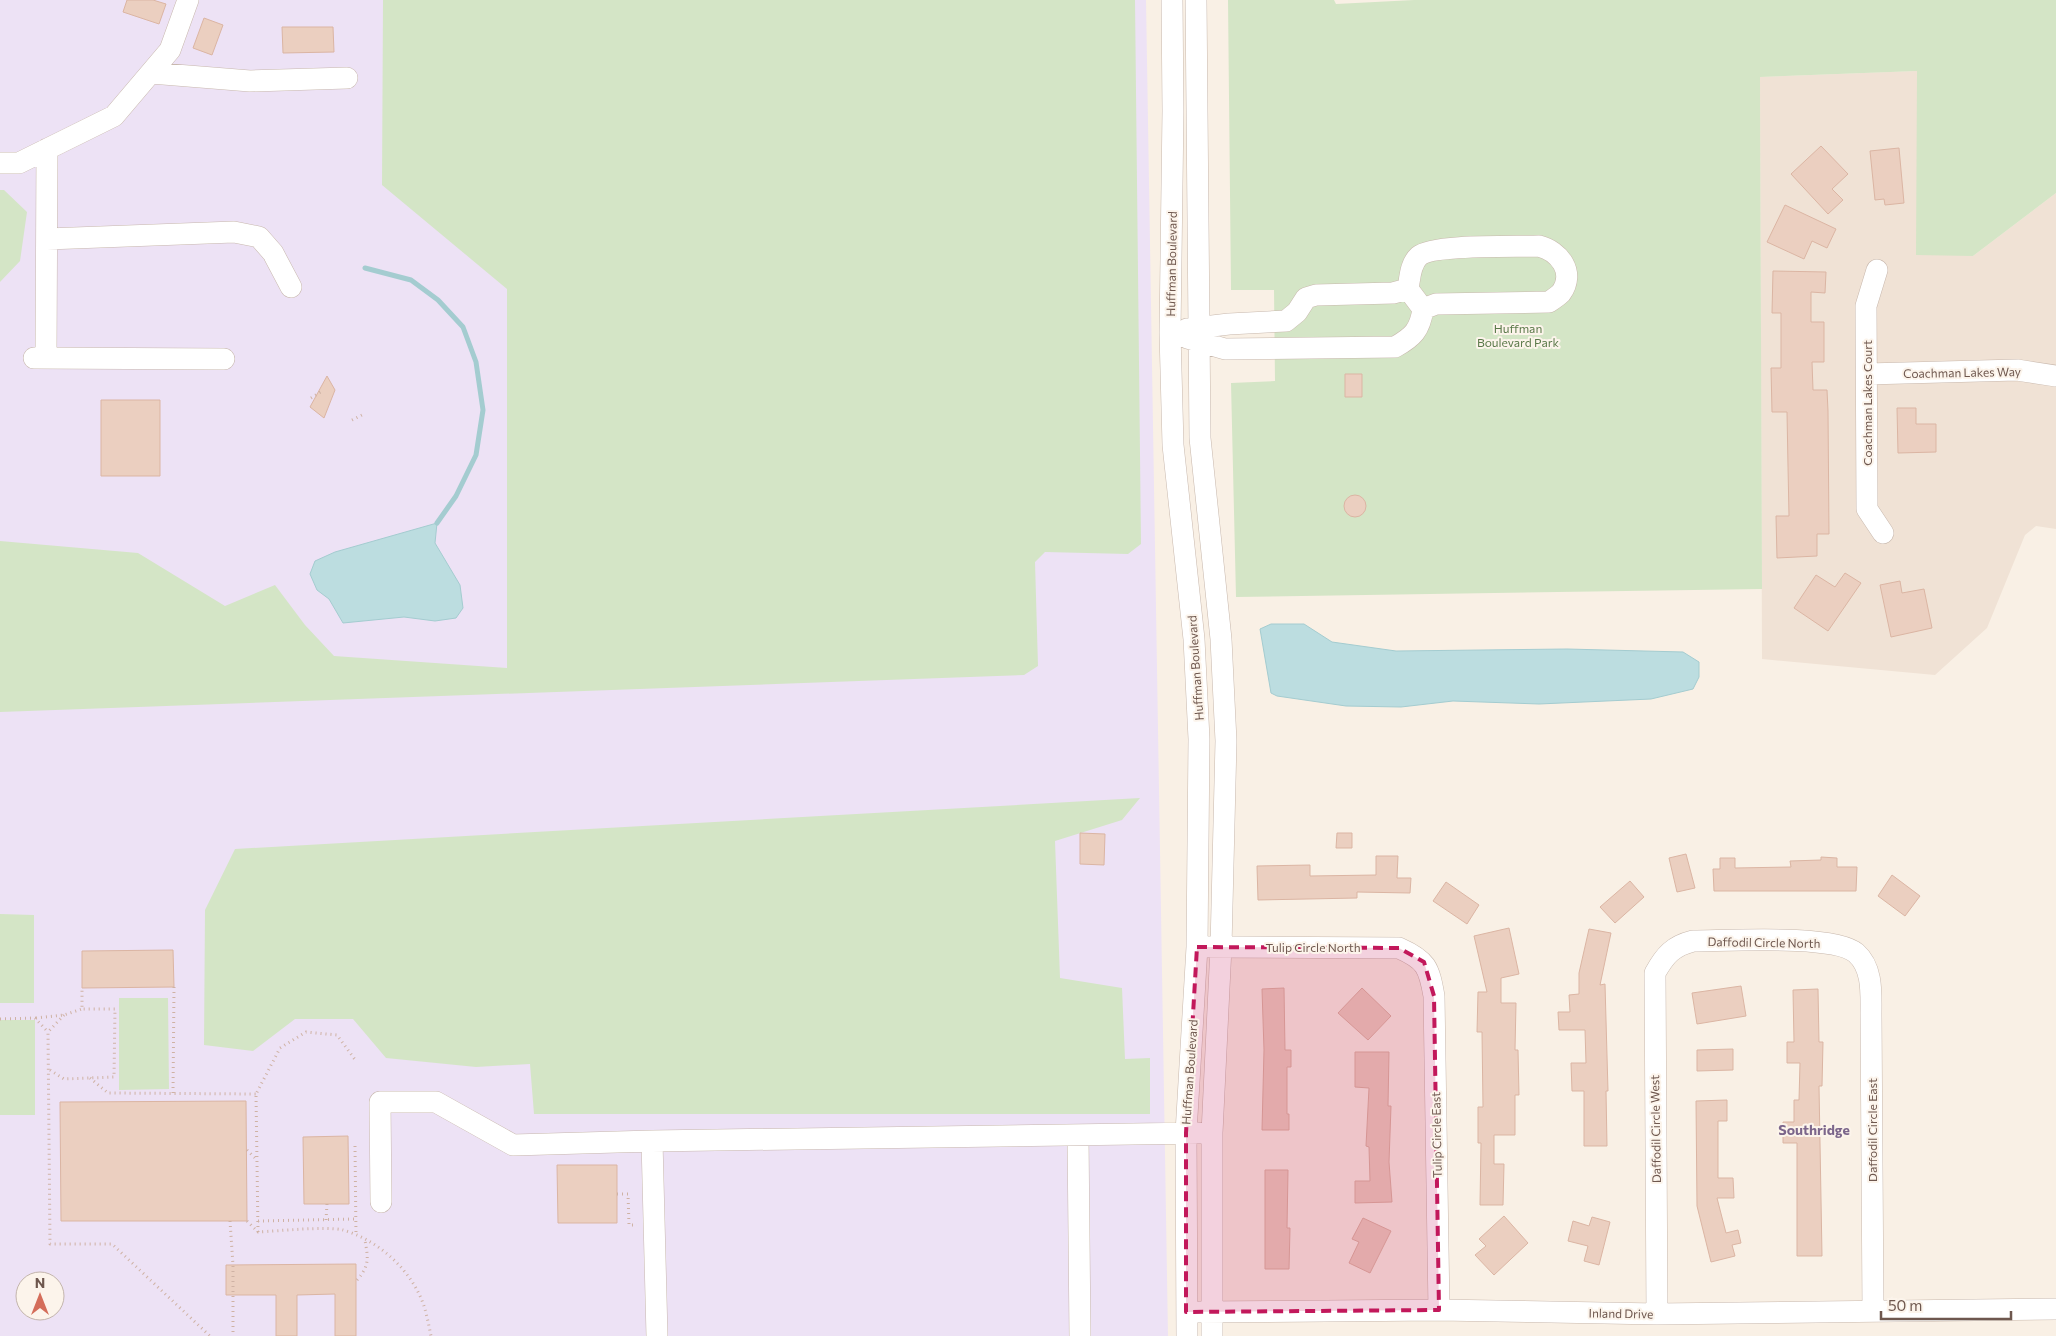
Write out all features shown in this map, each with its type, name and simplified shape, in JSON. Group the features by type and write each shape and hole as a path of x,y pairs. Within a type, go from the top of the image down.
{"street":[{"path":"0,163 20,163 114,116 170,50 188,0"},
{"name":"Huffman Boulevard","path":"1172,0 1173,111 1170,333 1173,445 1194,639 1199,739 1197,947 1186,1133 1186,1336"},
{"name":"Huffman Boulevard","path":"1196,0 1200,438 1221,639 1226,741 1221,947 1212,1134 1212,1336"},
{"path":"151,73 250,81 347,78"},
{"path":"48,149 47,239 39,357 224,359"},
{"path":"47,239 234,232 259,237 273,253 291,287"},
{"path":"1200,334 1225,349 1395,346 1413,337 1424,309 1436,304 1549,302 1561,293 1567,274 1562,260 1551,249 1538,246 1436,249 1420,255 1413,264 1408,289 1424,309"},
{"name":"Coachman Lakes Court","path":"1877,270 1866,306 1867,509 1883,533"},
{"path":"1170,333 1200,334 1286,322 1297,312 1306,298 1316,295 1393,293 1408,289"},
{"path":"1297,312 1296,329 1314,348"},
{"name":"Coachman Lakes Way","path":"1867,374 2017,370 2056,376"},
{"name":"Daffodil Circle North","path":"1671,950 1679,944 1693,941 1822,942 1844,946 1856,953"},
{"name":"Tulip Circle North","path":"1197,947 1399,948 1424,962"},
{"name":"Daffodil Circle West","path":"1657,1314 1654,990 1655,973 1671,950"},
{"name":"Daffodil Circle East","path":"1856,953 1867,968 1870,978 1873,1311"},
{"name":"Tulip Circle East","path":"1424,962 1430,972 1434,996 1439,1310"},
{"path":"381,1202 380,1102 436,1102 513,1145 652,1141 1212,1134"},
{"path":"1078,1136 1080,1336"},
{"path":"652,1141 657,1336"},
{"name":"Inland Drive","path":"1186,1312 1439,1310 1657,1314 2056,1309"}],"path":[{"path":"311,398 322,391"},
{"path":"352,420 364,414"},
{"path":"173,1093 174,987"},
{"path":"82,988 82,1009"},
{"path":"0,1020 64,1015 82,1009 115,1009 114,1077 64,1079 50,1069"},
{"path":"48,1032 64,1015"},
{"path":"36,1018 48,1032 50,1069 50,1244 112,1244 210,1336"},
{"path":"258,1232 256,1094 280,1048 306,1032 337,1035 356,1060"},
{"path":"90,1078 108,1093 256,1094"},
{"path":"355,1146 356,1236"},
{"path":"247,1150 257,1161"},
{"path":"326,1220 327,1204"},
{"path":"258,1221 355,1219"},
{"path":"230,1221 233,1265 233,1336"},
{"path":"247,1221 258,1232 341,1230 364,1239 385,1252 412,1282 424,1305 431,1336"},
{"path":"357,1280 366,1270 368,1256 364,1239"}],"highlighted area":[{"path":"1197,947 1399,948 1424,962 1434,996 1439,1310 1186,1312 1186,1133"}],"shaded area":[{"path":"0,0 1146,0 1168,1336 0,1336"},
{"path":"1917,71 1973,256 2056,193 2056,529 2036,526 2025,535 1987,628 1935,675 1762,659 1760,77"}],"green space":[{"path":"383,0 1135,0 1141,544 1128,554 1045,552 1035,562 1038,666 1024,675 0,712 0,541 138,553 225,606 275,585 305,625 334,656 507,668 507,289 382,185"},
{"name":"Huffman Boulevard Park","path":"1228,0 1334,0 1336,4 1414,0 2056,0 2056,193 1973,256 1916,255 1917,71 1760,77 1762,589 1236,597 1231,383 1275,381 1274,290 1231,290"},
{"path":"0,190 4,190 27,212 20,261 0,282"},
{"path":"1140,798 1122,820 1055,841 1060,978 1122,988 1125,1059 1150,1058 1150,1114 534,1114 530,1064 476,1067 386,1058 353,1019 295,1019 253,1051 204,1045 205,910 235,849"},
{"path":"0,914 34,915 34,1003 0,1003"},
{"path":"119,998 168,998 169,1089 119,1090"},
{"path":"0,1020 35,1020 35,1115 0,1115"}],"water":[{"path":"437,523 435,543 460,585 463,608 456,618 435,621 404,617 343,623 329,599 317,590 310,574 315,561 335,552"},
{"path":"1271,624 1304,624 1332,642 1396,651 1567,649 1683,652 1699,662 1699,677 1693,689 1651,699 1539,704 1453,701 1401,707 1346,706 1277,696 1271,693 1260,629"}],"building":[{"path":"127,0 153,0 166,4 159,24 123,12"},
{"path":"204,18 223,25 212,55 193,48"},
{"path":"282,27 333,27 334,52 283,53"},
{"path":"1821,146 1848,174 1832,189 1843,200 1828,214 1791,174"},
{"path":"1899,148 1904,203 1885,205 1884,199 1875,200 1870,151"},
{"path":"1785,205 1836,229 1827,248 1812,241 1804,259 1767,242"},
{"path":"1773,271 1826,272 1825,293 1811,292 1811,322 1824,322 1824,362 1812,362 1813,390 1827,390 1828,411 1829,534 1817,534 1817,556 1777,558 1776,516 1789,516 1787,412 1772,412 1771,368 1781,368 1781,313 1772,313"},
{"path":"1345,374 1362,374 1362,397 1345,397"},
{"path":"327,376 335,390 324,418 310,407"},
{"path":"101,400 160,400 160,476 101,476"},
{"path":"1897,408 1916,408 1916,424 1936,424 1936,452 1898,453"},
{"path":"1355,495 1363,498 1366,506 1363,514 1355,517 1347,514 1344,506 1347,498"},
{"path":"1845,573 1861,583 1828,631 1794,608 1816,575 1835,587"},
{"path":"1900,581 1902,593 1924,589 1932,628 1891,637 1880,585"},
{"path":"1080,833 1105,834 1104,865 1080,864"},
{"path":"1337,833 1352,833 1352,848 1336,848"},
{"path":"1686,854 1695,888 1677,892 1669,858"},
{"path":"1376,856 1398,856 1397,878 1411,878 1410,893 1357,892 1357,898 1258,900 1257,866 1310,865 1310,876 1376,875"},
{"path":"1821,857 1837,858 1837,867 1857,867 1856,891 1714,891 1713,869 1720,869 1720,858 1735,858 1735,868 1791,867 1790,861 1821,860"},
{"path":"1892,875 1920,896 1905,916 1878,896"},
{"path":"1630,881 1644,897 1615,923 1600,907"},
{"path":"1446,882 1479,905 1467,924 1433,901"},
{"path":"1509,928 1519,974 1501,978 1501,1003 1516,1003 1515,1050 1518,1050 1519,1095 1515,1095 1515,1135 1494,1135 1494,1164 1504,1164 1503,1205 1480,1205 1481,1143 1478,1143 1478,1107 1483,1107 1482,1032 1477,1032 1478,992 1487,992 1474,936"},
{"path":"1589,929 1611,933 1600,985 1605,984 1608,1091 1606,1091 1607,1146 1584,1146 1584,1091 1572,1091 1571,1063 1586,1063 1585,1030 1559,1030 1558,1012 1570,1012 1569,995 1579,994 1579,973"},
{"path":"173,950 174,987 82,988 82,951"},
{"path":"1741,986 1746,1016 1697,1024 1692,993"},
{"path":"1284,988 1285,1050 1291,1050 1291,1067 1287,1067 1289,1130 1262,1130 1264,1050 1262,989"},
{"path":"1362,988 1391,1016 1368,1040 1338,1013"},
{"path":"1818,989 1819,1042 1823,1042 1822,1086 1819,1086 1822,1256 1797,1256 1797,1143 1783,1143 1783,1122 1794,1122 1794,1100 1799,1100 1800,1063 1787,1063 1787,1042 1794,1042 1793,990"},
{"path":"1733,1049 1733,1070 1697,1071 1697,1050"},
{"path":"1355,1052 1389,1052 1388,1106 1391,1106 1389,1162 1392,1202 1355,1203 1355,1181 1370,1181 1369,1147 1366,1146 1369,1088 1355,1087"},
{"path":"1727,1100 1727,1121 1718,1121 1718,1178 1733,1178 1734,1198 1717,1198 1726,1233 1738,1230 1741,1243 1732,1245 1735,1256 1711,1262 1697,1206 1696,1101"},
{"path":"246,1101 247,1221 61,1221 60,1102"},
{"path":"348,1136 349,1204 304,1204 303,1137"},
{"path":"557,1165 617,1165 617,1223 558,1223"},
{"path":"1265,1170 1288,1170 1287,1228 1290,1228 1289,1269 1265,1269"},
{"path":"1504,1216 1528,1243 1494,1275 1475,1255 1486,1246 1479,1239"},
{"path":"1592,1217 1610,1222 1599,1265 1584,1261 1588,1246 1568,1241 1573,1221 1589,1226"},
{"path":"1363,1218 1391,1231 1370,1273 1349,1263 1359,1242 1352,1239"},
{"path":"356,1264 356,1336 335,1336 335,1294 297,1295 297,1336 276,1336 276,1295 226,1295 226,1265"}],"waterway":[{"path":"365,268 411,280 438,300 463,327 476,362 483,410 476,455 456,496 437,523"}],"district":[{"name":"Southridge","path":"1814,1129"}]}
